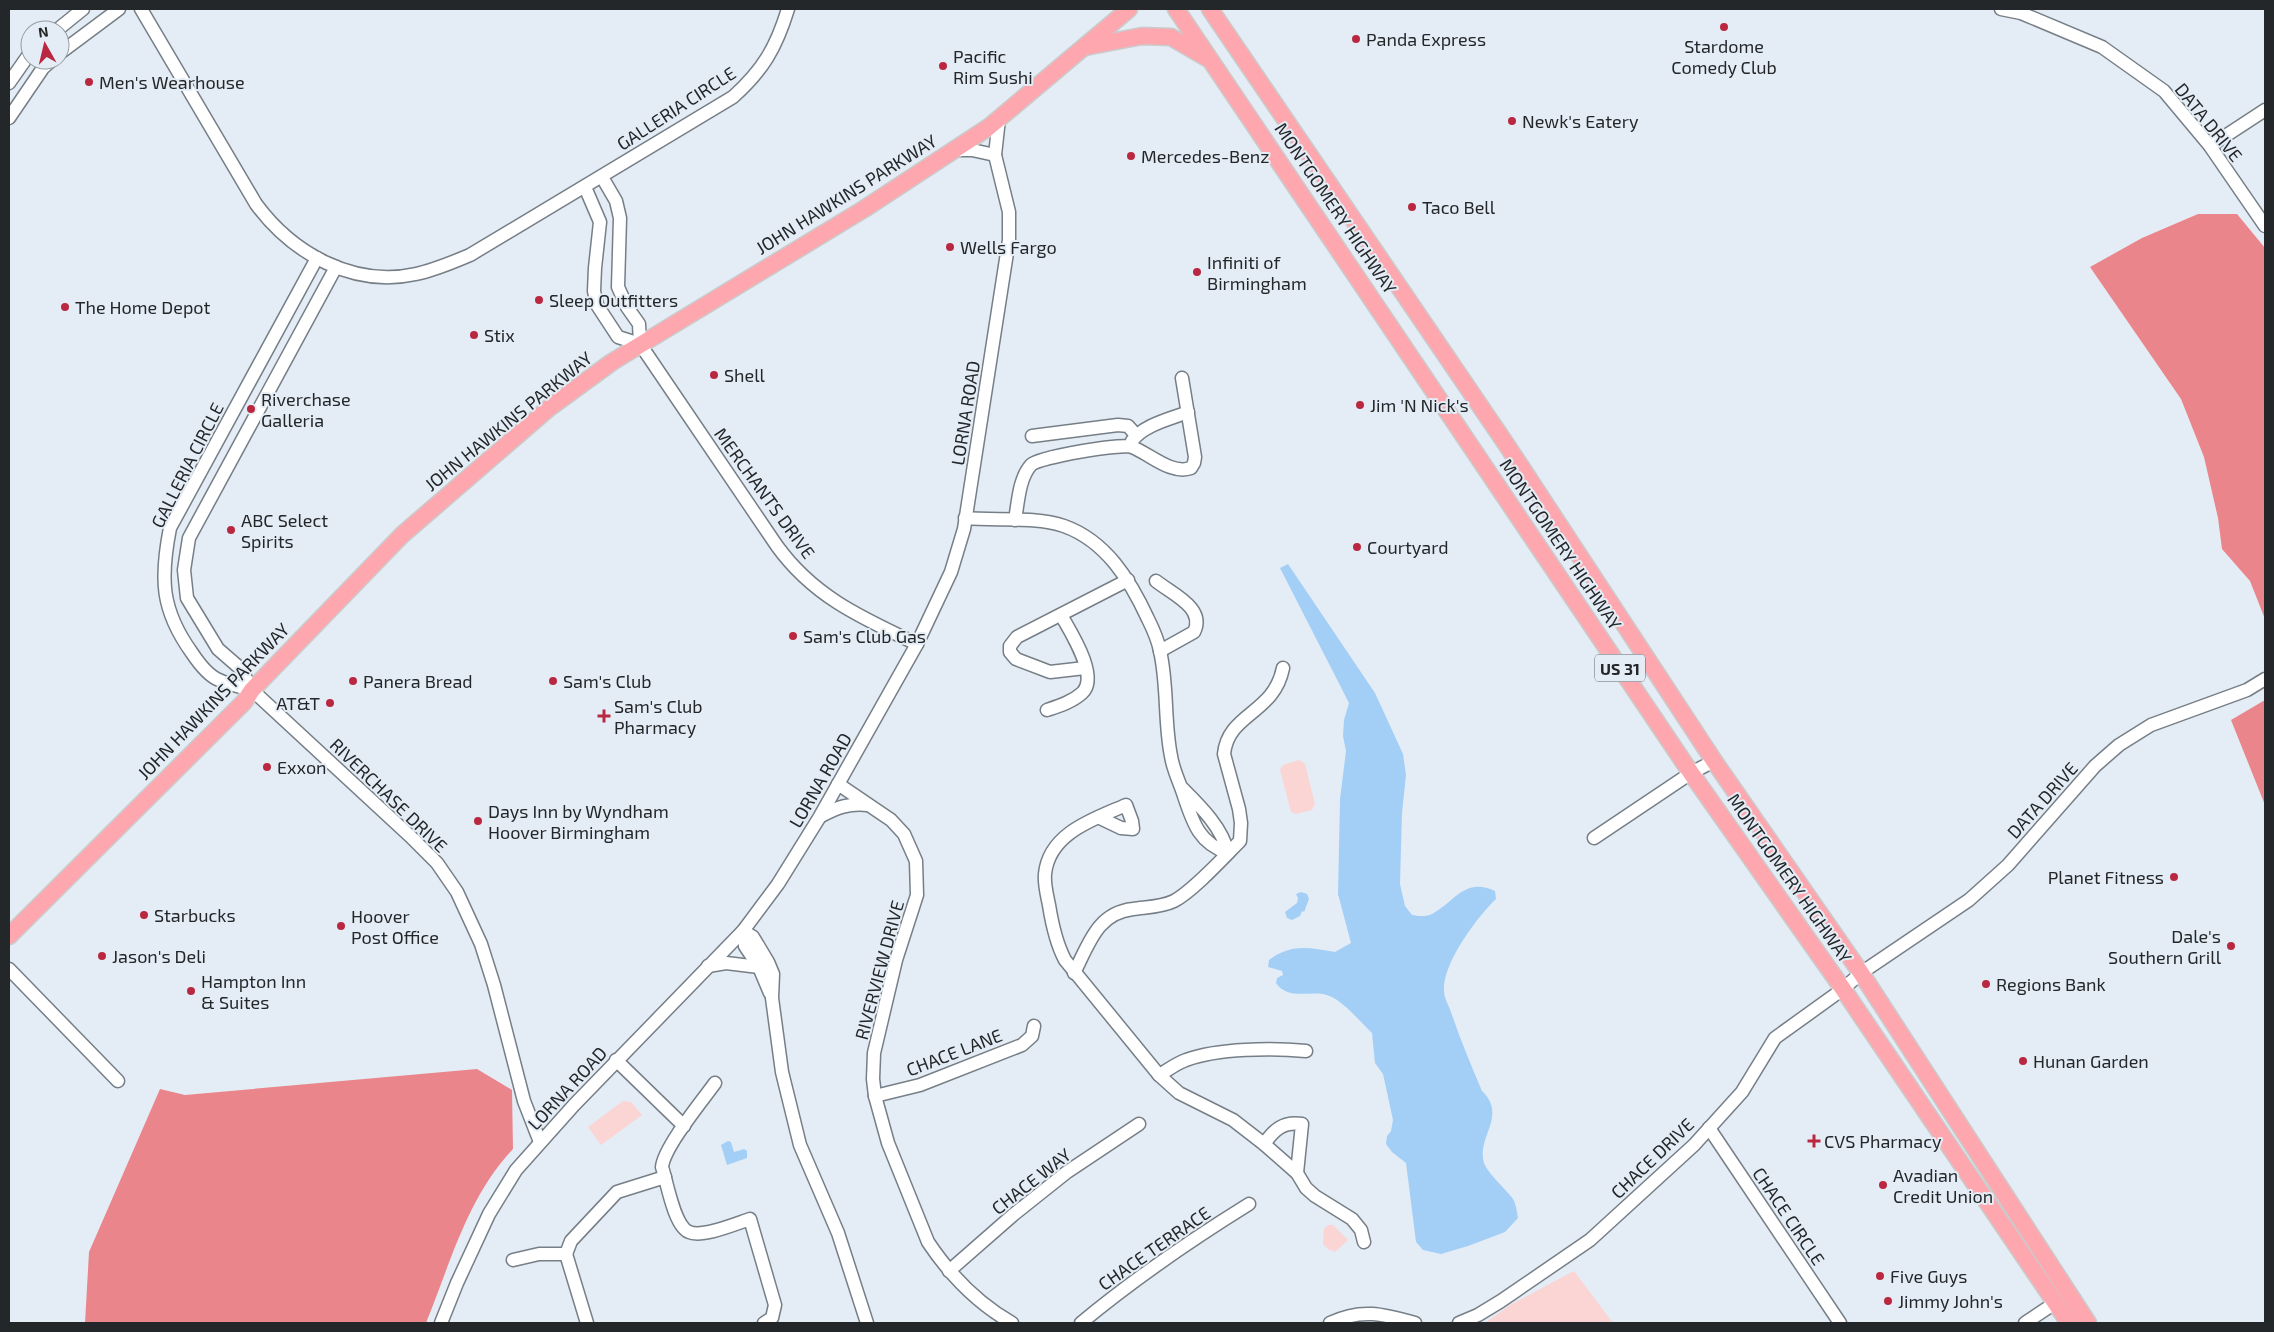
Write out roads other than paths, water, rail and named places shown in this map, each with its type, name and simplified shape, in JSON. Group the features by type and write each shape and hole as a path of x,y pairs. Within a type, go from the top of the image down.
{"main road":[{"name":"JOHN HAWKINS PARKWAY","path":"9,936 244,702 252,690 402,534 549,408 640,344 864,209 955,150 999,119 1129,9"},
{"name":"MONTGOMERY HIGHWAY","path":"1176,9 1691,773 1843,989 2069,1323"},
{"name":"MONTGOMERY HIGHWAY","path":"1210,9 1506,444 1714,761 1861,973 2088,1323"},
{"path":"1083,48 1142,36 1171,37 1213,62"}],"street":[{"path":"69,20 83,9"},
{"path":"70,45 118,9"},
{"name":"GALLERIA CIRCLE","path":"141,9 256,204 288,240 336,267 380,276 414,275 440,268 470,255 719,106 744,88 758,73 773,50 788,9"},
{"name":"DATA DRIVE","path":"2001,9 2021,13 2102,47 2164,91 2210,146 2265,226"},
{"path":"9,83 20,67"},
{"path":"9,118 42,70"},
{"path":"2210,146 2265,110"},
{"name":"LORNA ROAD","path":"441,1323 489,1214 516,1170 616,1060 742,931 778,884 819,818 917,644 951,572 966,518 1009,240 1009,212 995,155 999,119"},
{"path":"955,150 972,150 995,155"},
{"path":"585,187 600,222 594,283 597,305 618,337 640,344 639,324 626,307 618,287 620,218 616,201 602,177"},
{"name":"GALLERIA CIRCLE","path":"252,690 218,680 196,660 179,635 169,610 164,584 164,561 170,528 317,258"},
{"name":"GALLERIA CIRCLE","path":"252,690 241,669 218,649 197,618 187,598 184,570 189,538 336,267"},
{"name":"MERCHANTS DRIVE","path":"640,344 772,539 797,570 833,601 856,616 917,644"},
{"path":"1032,436 1118,425 1128,426 1133,440 1179,470 1191,468 1195,457 1182,378"},
{"path":"1015,520 1024,477 1030,466 1044,458 1133,440 1188,412"},
{"path":"1059,433 1062,454"},
{"path":"966,518 996,521 1015,520 1062,526 1081,534 1108,556 1128,580 1135,591 1160,650 1171,758 1191,818 1200,834 1214,848 1228,853"},
{"path":"1085,668 1050,672 1016,659 1010,652 1010,646 1017,636 1128,580"},
{"path":"1156,581 1186,603 1196,613 1198,621 1194,632 1160,650"},
{"path":"1047,710 1066,703 1083,692 1088,684 1089,676 1080,651 1061,615"},
{"path":"1074,973 1100,923 1112,914 1124,910 1159,906 1175,900 1240,841 1241,823 1224,754 1225,744 1236,727 1269,699 1280,680 1283,668"},
{"name":"DATA DRIVE","path":"1843,989 1861,973 1969,900 2008,865 2095,766 2136,733 2167,719 2247,690 2265,679"},
{"name":"RIVERCHASE DRIVE","path":"252,690 410,836 437,863 457,892 481,944 494,985 524,1101 540,1142"},
{"path":"1594,838 1691,773 1714,761"},
{"name":"RIVERVIEW DRIVE","path":"838,784 872,806 904,834 916,861 918,880 915,905 904,932 896,960 874,1053 875,1096 888,1144 928,1242 949,1271 979,1300 1012,1323"},
{"path":"819,818 836,807 852,803 872,806"},
{"path":"1098,817 1068,833 1054,851 1045,874 1050,911 1058,946 1074,973 1159,1075 1179,1093 1233,1120 1264,1144 1297,1173 1306,1188 1315,1196 1352,1219 1361,1230 1364,1242"},
{"path":"742,931 745,946 759,968 772,998"},
{"path":"742,931 753,937 773,974 772,998 782,1072 800,1145 838,1233 867,1323"},
{"path":"708,966 726,963 759,968"},
{"path":"9,969 118,1081"},
{"name":"CHACE DRIVE","path":"1459,1323 1478,1316 1590,1240 1694,1145 1742,1092 1775,1038 1843,989"},
{"name":"CHACE LANE","path":"875,1096 920,1085 1022,1045 1032,1036 1034,1026"},
{"path":"1159,1075 1186,1060 1206,1055 1245,1050 1306,1050"},
{"path":"616,1060 684,1126"},
{"path":"715,1083 684,1126 663,1160 665,1177 677,1218 684,1229 690,1233 710,1232 750,1220 774,1305 772,1318 764,1323"},
{"path":"1264,1144 1272,1132 1281,1126 1292,1122 1302,1124 1297,1173"},
{"name":"CHACE WAY","path":"949,1271 1013,1214 1067,1172 1139,1124"},
{"name":"CHACE CIRCLE","path":"1709,1128 1840,1323"},
{"path":"587,1323 566,1254 571,1241 617,1192 665,1177"},
{"name":"CHACE TERRACE","path":"1081,1323 1189,1242 1249,1204"},
{"path":"513,1260 539,1254 566,1254"},
{"path":"2025,1323 2055,1303"},
{"path":"1330,1323 1357,1314 1371,1313 1390,1315 1414,1323"}],"water":[{"path":"1288,564 1375,693 1403,754 1406,775 1402,813 1400,884 1405,906 1412,915 1427,916 1468,889 1484,887 1495,891 1496,899 1471,929 1455,955 1445,980 1444,991 1470,1062 1492,1109 1490,1127 1484,1144 1484,1163 1489,1172 1513,1199 1518,1218 1505,1232 1441,1254 1423,1250 1416,1242 1406,1163 1392,1152 1386,1144 1393,1120 1383,1074 1375,1063 1372,1033 1343,1004 1330,996 1323,994 1297,994 1280,988 1276,983 1277,978 1283,975 1282,971 1268,967 1269,960 1285,951 1301,948 1335,952 1351,943 1338,894 1340,799 1346,751 1343,736 1344,720 1349,703 1280,568"},
{"path":"1301,892 1307,894 1309,899 1304,912 1302,911 1300,916 1292,920 1287,918 1285,912 1297,903 1298,898 1296,894"},
{"path":"728,1141 731,1142 734,1152 744,1149 747,1151 747,1158 727,1165 721,1145"}],"place":[{"name":"Stardome Comedy Club","path":"1724,27"},
{"name":"Panda Express","path":"1356,39"},
{"name":"Pacific Rim Sushi","path":"943,66"},
{"name":"Men's Wearhouse","path":"89,82"},
{"name":"Newk's Eatery","path":"1512,121"},
{"name":"Mercedes-Benz","path":"1131,156"},
{"name":"Taco Bell","path":"1412,207"},
{"name":"Wells Fargo","path":"950,247"},
{"name":"Infiniti of Birmingham","path":"1197,272"},
{"name":"Sleep Outfitters","path":"539,300"},
{"name":"The Home Depot","path":"65,307"},
{"name":"Stix","path":"474,335"},
{"name":"Shell","path":"714,375"},
{"name":"Jim 'N Nick's","path":"1360,405"},
{"name":"Riverchase Galleria","path":"251,409"},
{"name":"ABC Select Spirits","path":"231,530"},
{"name":"Courtyard","path":"1357,547"},
{"name":"Sam's Club Gas","path":"793,636"},
{"name":"Panera Bread","path":"353,681"},
{"name":"Sam's Club","path":"553,681"},
{"name":"AT&T","path":"330,703"},
{"name":"Sam's Club Pharmacy","path":"604,716"},
{"name":"Exxon","path":"267,767"},
{"name":"Days Inn by Wyndham Hoover Birmingham","path":"478,821"},
{"name":"Planet Fitness","path":"2174,877"},
{"name":"Starbucks","path":"144,915"},
{"name":"Hoover Post Office","path":"341,926"},
{"name":"Dale's Southern Grill","path":"2231,946"},
{"name":"Jason's Deli","path":"102,956"},
{"name":"Regions Bank","path":"1986,984"},
{"name":"Hampton Inn & Suites","path":"191,991"},
{"name":"Hunan Garden","path":"2023,1061"},
{"name":"CVS Pharmacy","path":"1814,1141"},
{"name":"Avadian Credit Union","path":"1883,1185"},
{"name":"Five Guys","path":"1880,1276"},
{"name":"Jimmy John's","path":"1888,1301"}]}
